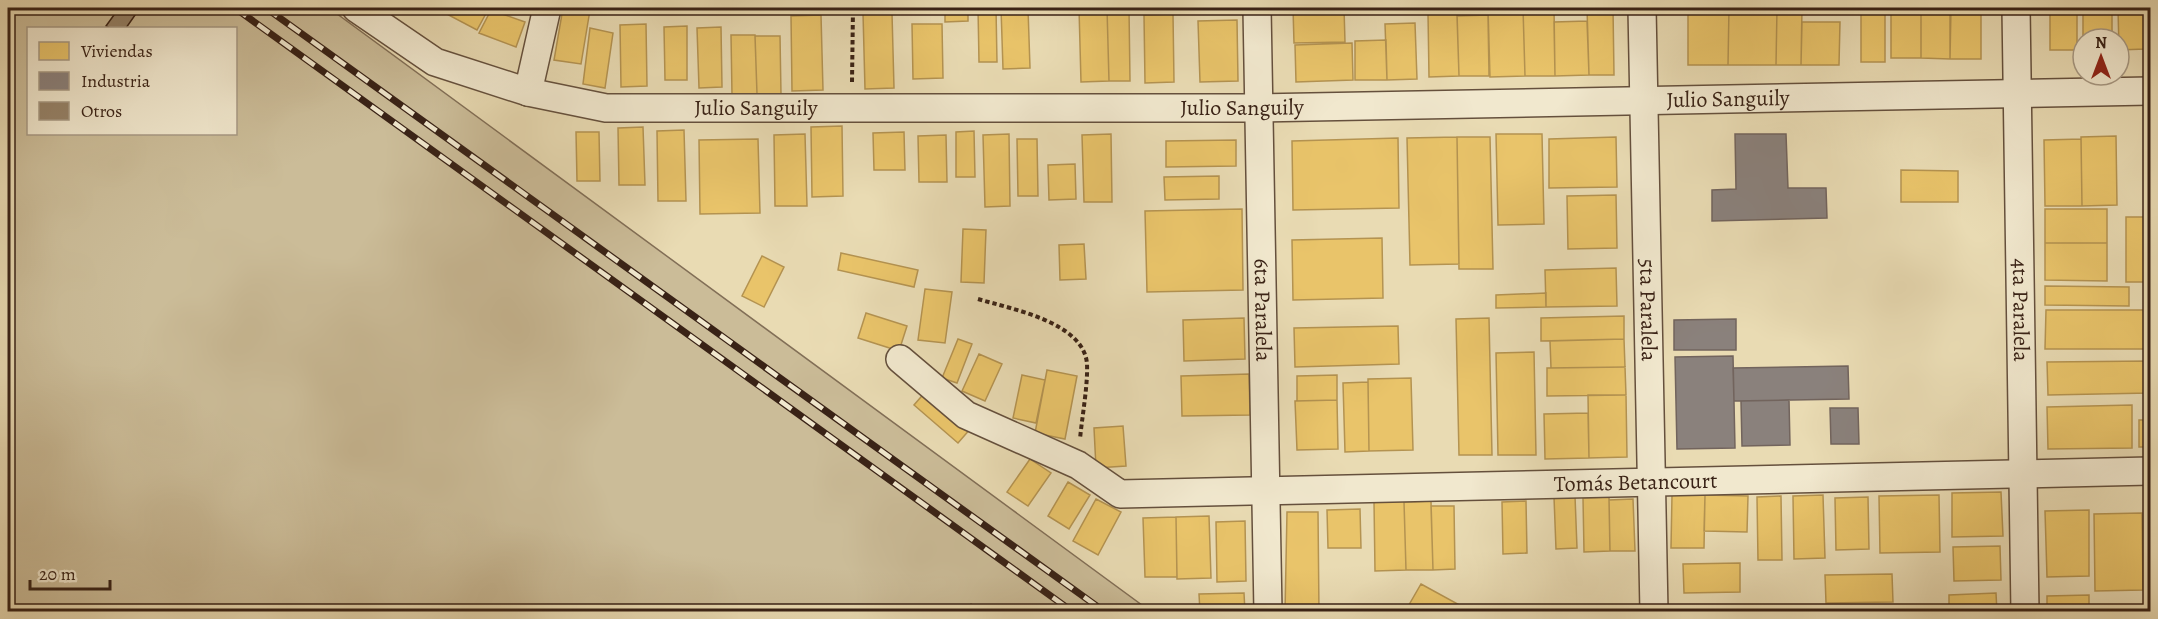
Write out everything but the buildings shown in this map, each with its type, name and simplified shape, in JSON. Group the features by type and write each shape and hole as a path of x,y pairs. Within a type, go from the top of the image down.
{"street":[{"name":"Julio Sanguily","path":"356,8 435,62 528,92 606,108 1259,108 2151,91"},
{"path":"528,92 547,8"},
{"name":"6ta Paralela","path":"1257,8 1268,612"},
{"name":"5ta Paralela","path":"1642,8 1654,612"},
{"name":"4ta Paralela","path":"2016,8 2025,612"},
{"path":"900,359 966,415 1078,465"},
{"name":"Tomás Betancourt","path":"1078,465 1120,494 2151,471"}],"path":[{"path":"852,107 853,8"},
{"path":"978,299 1042,318 1075,338 1087,363 1078,465"}],"shaded area":[{"path":"8,8 329,8 1150,611 984,612 971,604 965,612 8,611"}],"railway":[{"path":"235,8 1073,612"},
{"path":"266,8 1105,612"}]}
